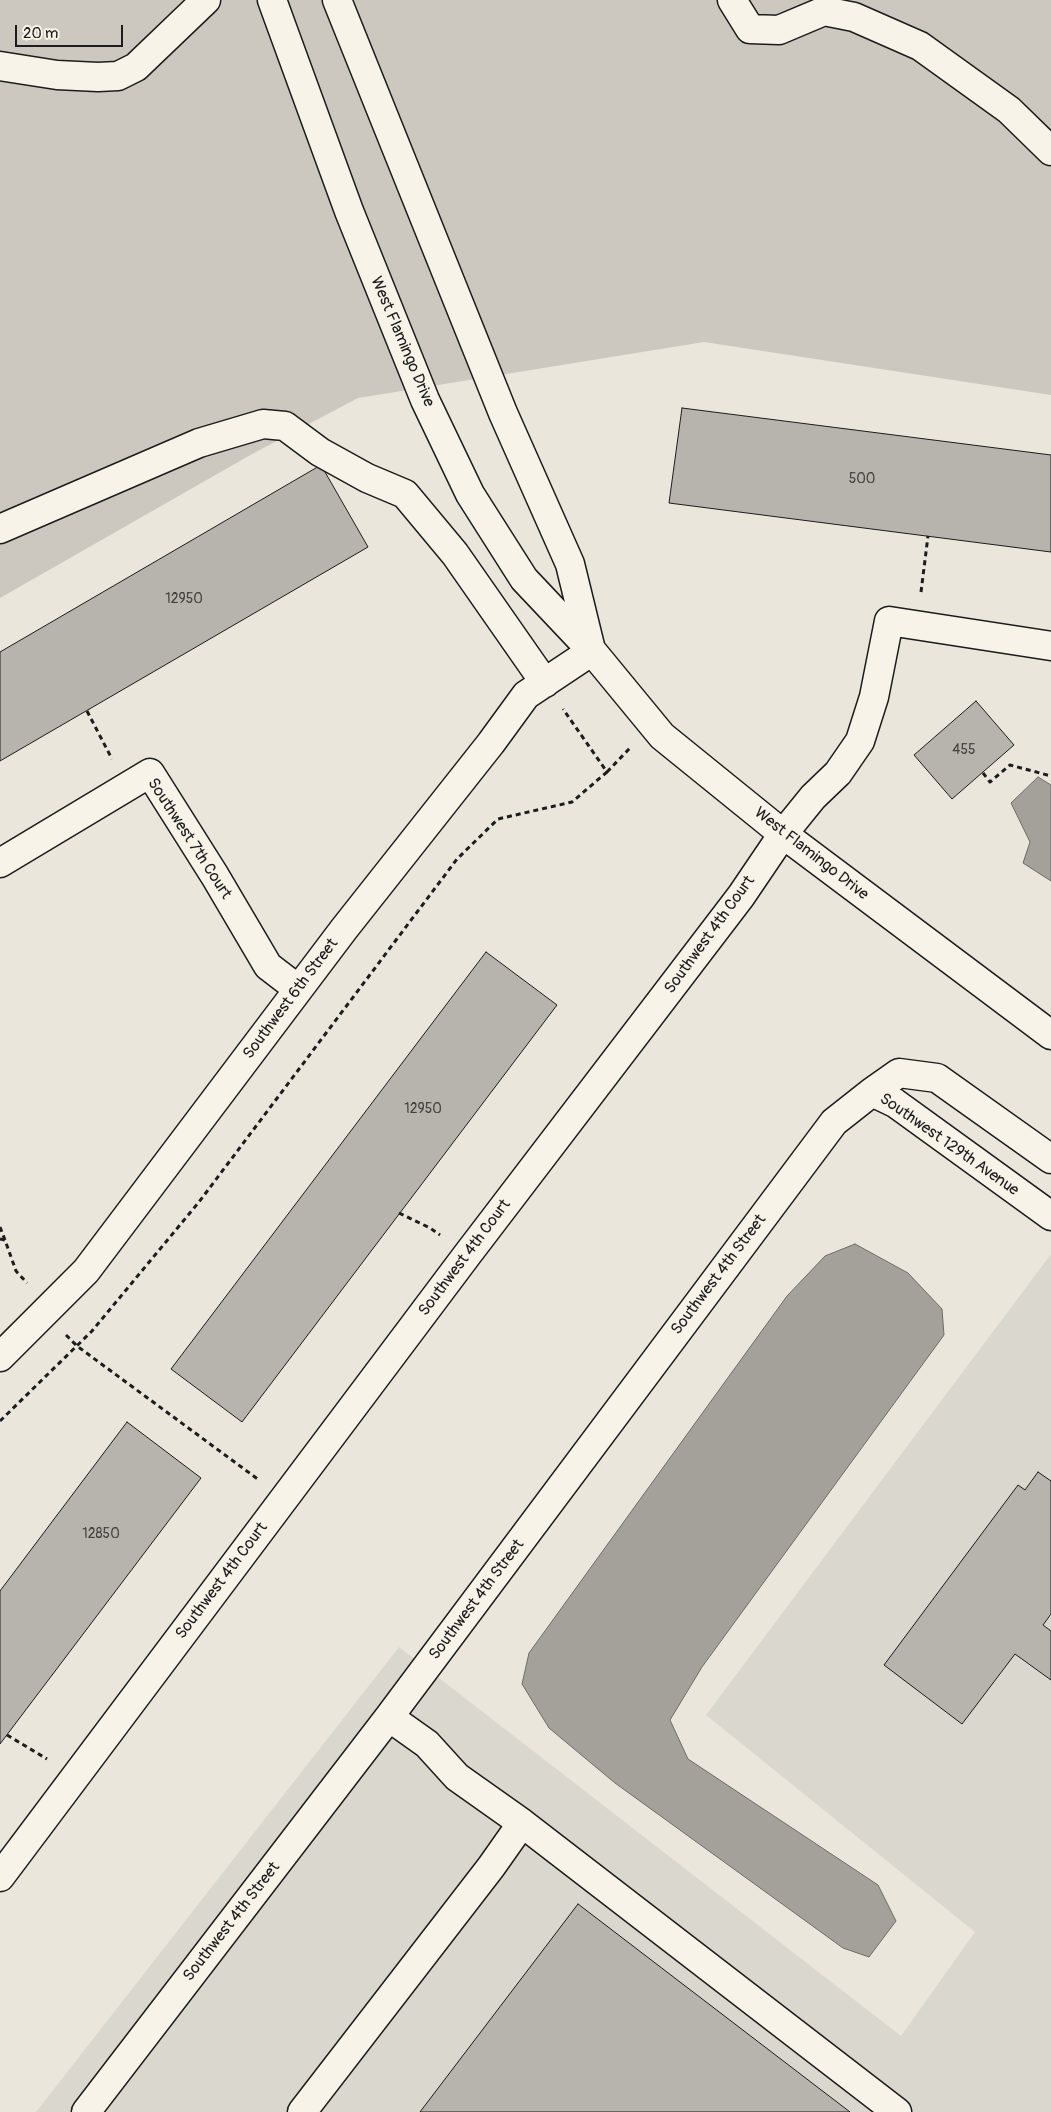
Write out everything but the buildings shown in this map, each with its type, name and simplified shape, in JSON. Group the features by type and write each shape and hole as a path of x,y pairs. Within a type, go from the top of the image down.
{"street":[{"path":"0,66 57,74 98,77 118,76 136,67 206,0"},
{"name":"West Flamingo Drive","path":"272,0 379,289 425,400 470,494 524,579 592,651 662,736 783,834 1051,1035"},
{"name":"West Flamingo Drive","path":"337,0 503,413 570,564 592,651"},
{"path":"732,0 750,29 779,30 824,11 854,17 920,46 1009,110 1051,151"},
{"path":"0,529 199,442 264,424 285,426 320,452 367,478 405,494 455,554 545,682"},
{"name":"Southwest 4th Court","path":"0,1877 282,1500 740,896 783,834 813,797 838,773 860,741 874,697 889,621 916,625"},
{"path":"916,625 1051,646"},
{"name":"Southwest 6th Street","path":"0,1358 86,1271 298,989 491,743 526,695 592,651"},
{"name":"Southwest 7th Court","path":"0,863 150,773 215,876 268,966 298,989"},
{"name":"Southwest 129th Avenue","path":"1051,1159 937,1078 899,1073 872,1092 895,1103 1051,1216"},
{"name":"Southwest 4th Street","path":"86,2112 389,1717 834,1122 872,1092"},
{"path":"389,1717 427,1744 457,1777 522,1823 897,2112"},
{"path":"302,2112 491,1867 522,1823"}],"path":[{"path":"916,625 928,536"},
{"path":"545,682 607,772"},
{"path":"86,711 128,787"},
{"path":"0,1421 92,1331 199,1202 457,859 498,819 572,802 607,772 635,742"},
{"path":"983,773 990,782 1010,764 1051,776"},
{"path":"399,1213 430,1228 467,1255"},
{"path":"0,1227 16,1271 38,1297 45,1312 77,1346 272,1489 282,1500"},
{"path":"0,1239 6,1240"},
{"path":"7,1734 76,1776"}],"shaded area":[{"path":"0,0 1051,0 1051,395 704,342 358,398 254,453 0,598"},
{"path":"1038,777 1051,785 1051,881 1023,863 1030,842 1011,803"},
{"path":"855,1244 908,1273 942,1309 944,1335 702,1667 670,1720 688,1759 878,1885 896,1921 869,1957 843,1948 615,1783 549,1728 522,1684 529,1653 787,1296 825,1256"},
{"path":"1051,1254 1051,2112 36,2112 399,1647 901,2036 975,1932 706,1715"}]}
